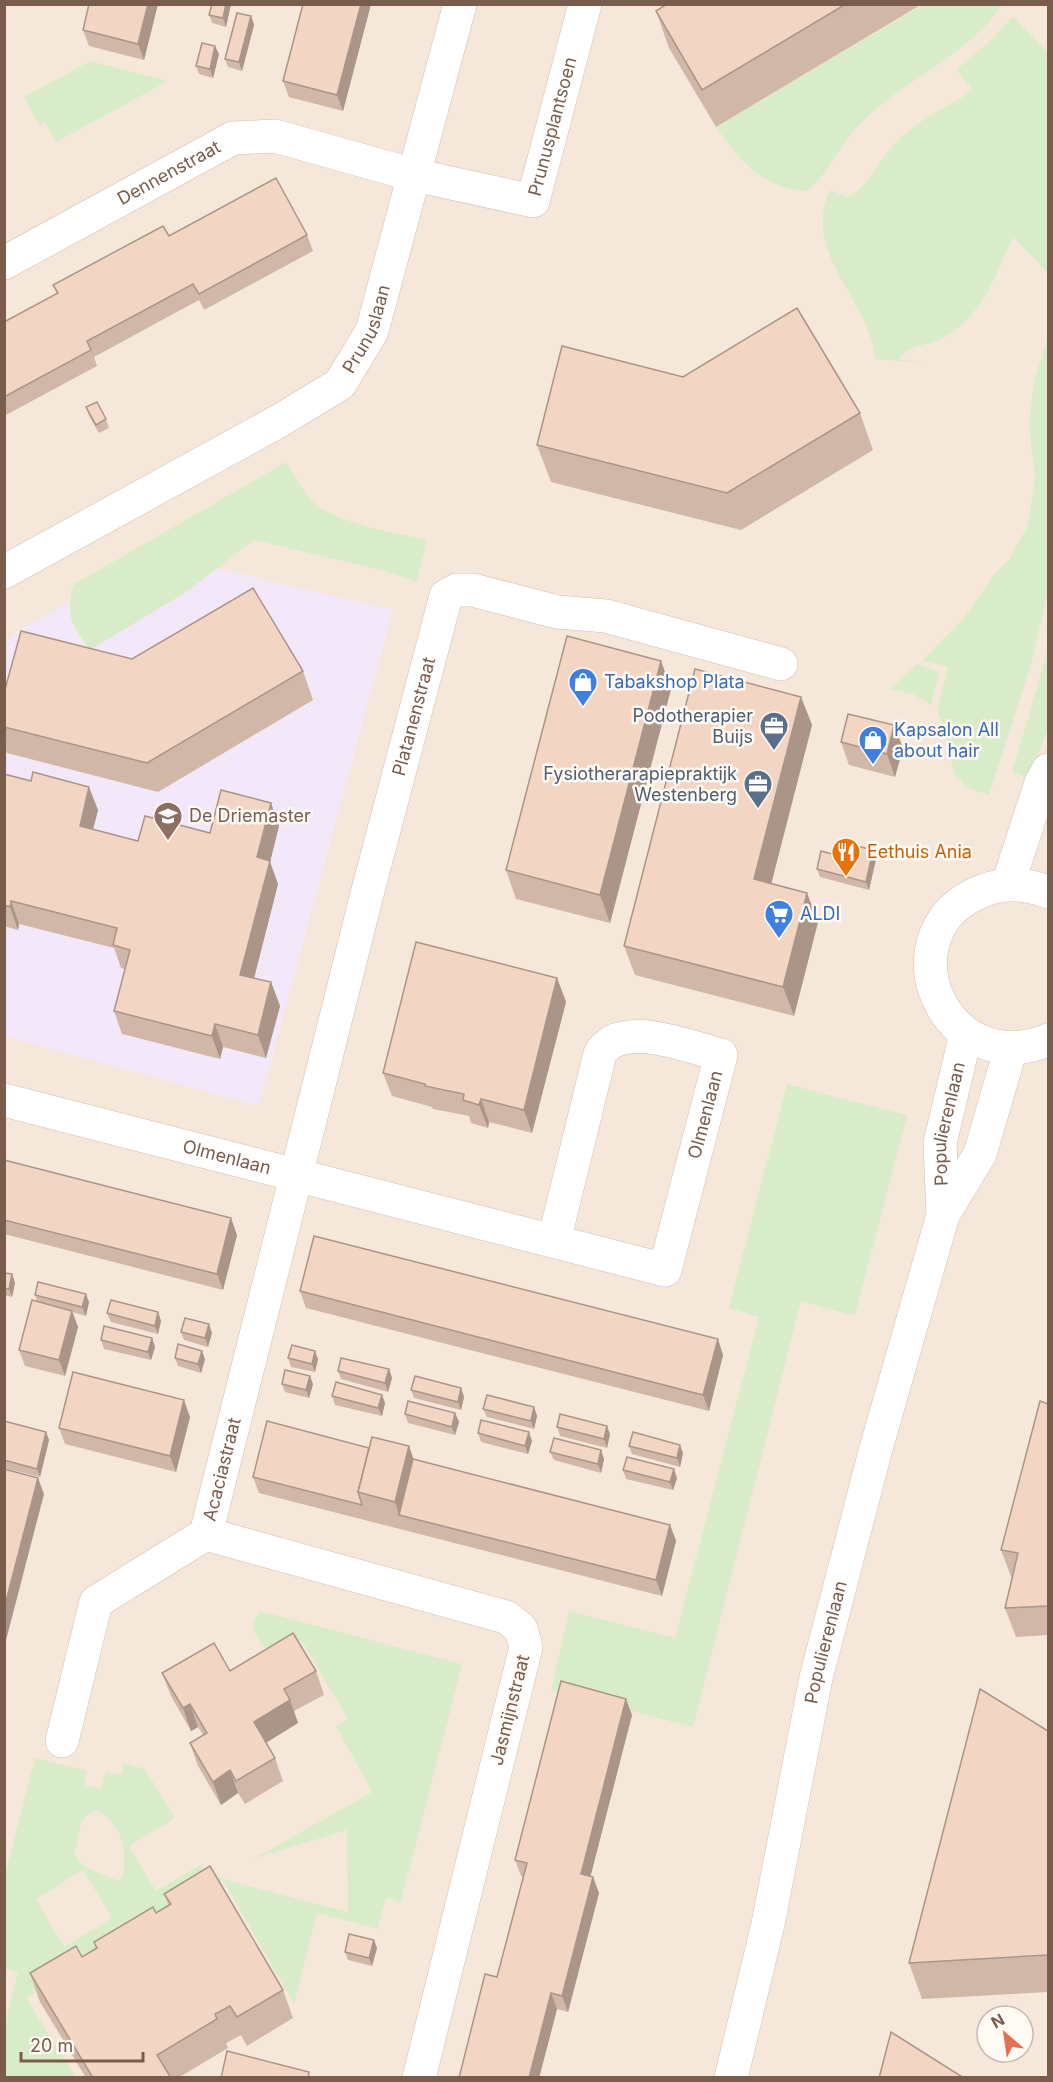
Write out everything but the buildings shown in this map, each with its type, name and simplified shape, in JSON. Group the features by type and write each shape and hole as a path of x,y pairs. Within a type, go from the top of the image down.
{"street":[{"name":"Prunuslaan","path":"4,572 279,421 340,384 372,331 460,4"},
{"name":"Prunusplantsoen","path":"414,175 533,201 585,4"},
{"name":"Dennenstraat","path":"4,263 233,138 275,136 414,175"},
{"name":"Platanenstraat","path":"297,1174 446,596 457,590 472,590 557,612 606,615 781,664"},
{"path":"1008,884 1041,783 1048,770"},
{"path":"1048,892 1030,885 1008,884 986,888 966,899 949,914 937,933 931,955 931,978 937,999 949,1019 966,1034 995,1046 1011,1048 1032,1047 1048,1040"},
{"name":"Populierenlaan","path":"943,1215 940,1143 966,1034"},
{"name":"Olmenlaan","path":"4,1100 665,1270 721,1055 638,1036 613,1038 605,1045 600,1054 554,1241"},
{"name":"Populierenlaan","path":"731,2078 768,1924 816,1678 875,1452 943,1215 980,1154 1011,1048"},
{"name":"Acaciastraat","path":"62,1741 96,1602 206,1534 297,1174"},
{"name":"Jasmijnstraat","path":"206,1534 506,1617 521,1629 526,1647 419,2078"}],"shaded area":[{"path":"5,5 1048,5 1048,2077 5,2078"},
{"name":"De Driemaster","path":"152,553 393,610 259,1106 5,1036 4,646 13,634"}],"green space":[{"path":"922,5 1002,5 972,39 896,93 861,123 822,176 807,191 778,185 765,179 743,161 716,127"},
{"path":"1013,16 1048,53 1048,273 1013,237 986,294 968,318 943,338 915,347 899,359 926,363 875,359 871,338 830,256 824,235 823,213 830,190 848,197 855,193 901,137 923,120 964,95 971,88 956,70 990,41"},
{"path":"90,61 168,81 56,142 45,122 39,125 24,97"},
{"path":"1048,336 1048,593 1029,671 989,795 968,788 954,774 946,733 937,711 948,667 922,661 964,618 995,573 1009,560 1028,525 1035,478 1029,425 1034,382"},
{"path":"286,462 308,497 322,509 366,526 427,540 417,582 385,571 254,540 188,591 90,650 78,634 72,620 70,604 73,585"},
{"path":"1048,650 1048,728 1029,779 1012,772"},
{"path":"917,664 939,672 931,705 913,694 890,689"},
{"path":"787,1084 907,1115 855,1316 801,1301 693,1727 551,1691 569,1611 675,1638 759,1317 729,1308"},
{"path":"260,1611 462,1664 401,1902 386,1898 378,1929 317,1913 294,2004 223,1880 26,1998 76,2077 5,2077 5,2023 18,1972 5,1968 5,1875 35,1758 87,1771 84,1785 101,1789 106,1772 121,1775 124,1763 145,1769 175,1818 129,1846 156,1891 202,1864 208,1875 348,1912 347,1830 253,1859 372,1792 336,1726 348,1719 302,1641 272,1657 256,1635 253,1624","holes":["94,1810 111,1821 121,1838 124,1868 119,1881 87,1868 79,1862 75,1854 81,1821","83,1870 112,1918 64,1947 36,1899"]}],"place":[{"name":"Tabakshop Plata","path":"583,708"},
{"name":"Podotherapier Buijs","path":"774,752"},
{"name":"Kapsalon All about hair","path":"873,766"},
{"name":"Fysiotherarapiepraktijk Westenberg","path":"758,810"},
{"name":"De Driemaster","path":"168,842"},
{"name":"Eethuis Ania","path":"846,878"},
{"name":"ALDI","path":"779,940"}]}
